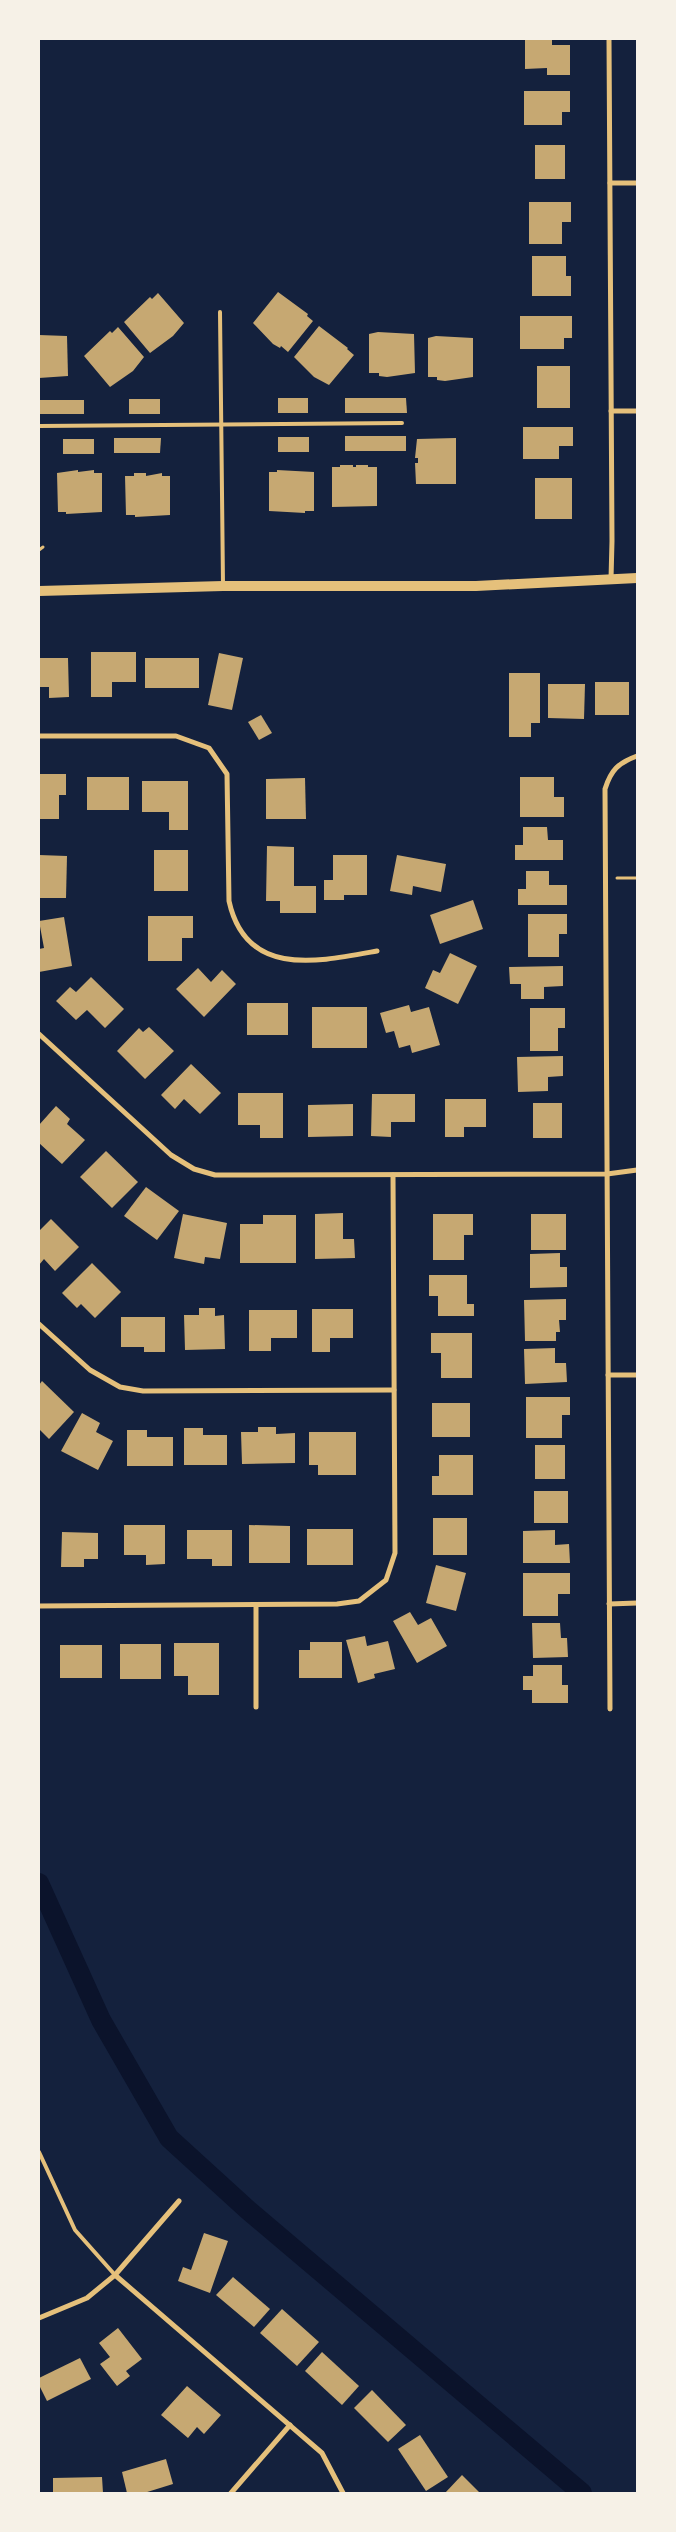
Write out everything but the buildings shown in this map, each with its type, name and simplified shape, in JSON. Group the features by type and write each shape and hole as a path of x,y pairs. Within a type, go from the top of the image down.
{"main road":[{"path":"39,591 223,586 476,586 637,578"}],"street":[{"path":"609,39 612,411 610,579"},
{"path":"610,183 637,183"},
{"path":"612,411 637,411"},
{"path":"39,736 176,736 209,748 227,774 229,901 233,921 244,937 264,954 286,960 329,960 377,951"},
{"path":"610,1709 605,789 610,774 620,762 637,756"},
{"path":"39,1034 171,1155 194,1169 215,1175 607,1174 637,1170"},
{"path":"39,1606 337,1604 359,1601 386,1580 395,1553 393,1175"},
{"path":"39,1324 90,1370 120,1387 143,1391 394,1390"},
{"path":"608,1376 637,1375"},
{"path":"609,1604 637,1603"},
{"path":"256,1605 256,1707"},
{"path":"39,2318 86,2298 115,2275 179,2201"},
{"path":"115,2275 322,2453 343,2493"},
{"path":"231,2493 290,2425"}],"lane":[{"path":"220,312 223,586"},
{"path":"39,426 402,423"},
{"path":"39,2152 75,2230 115,2275"}],"path":[{"path":"39,550 43,547"},
{"path":"617,878 637,878"}],"waterway":[{"path":"39,1883 101,2020 169,2138 248,2210 582,2493"}]}
